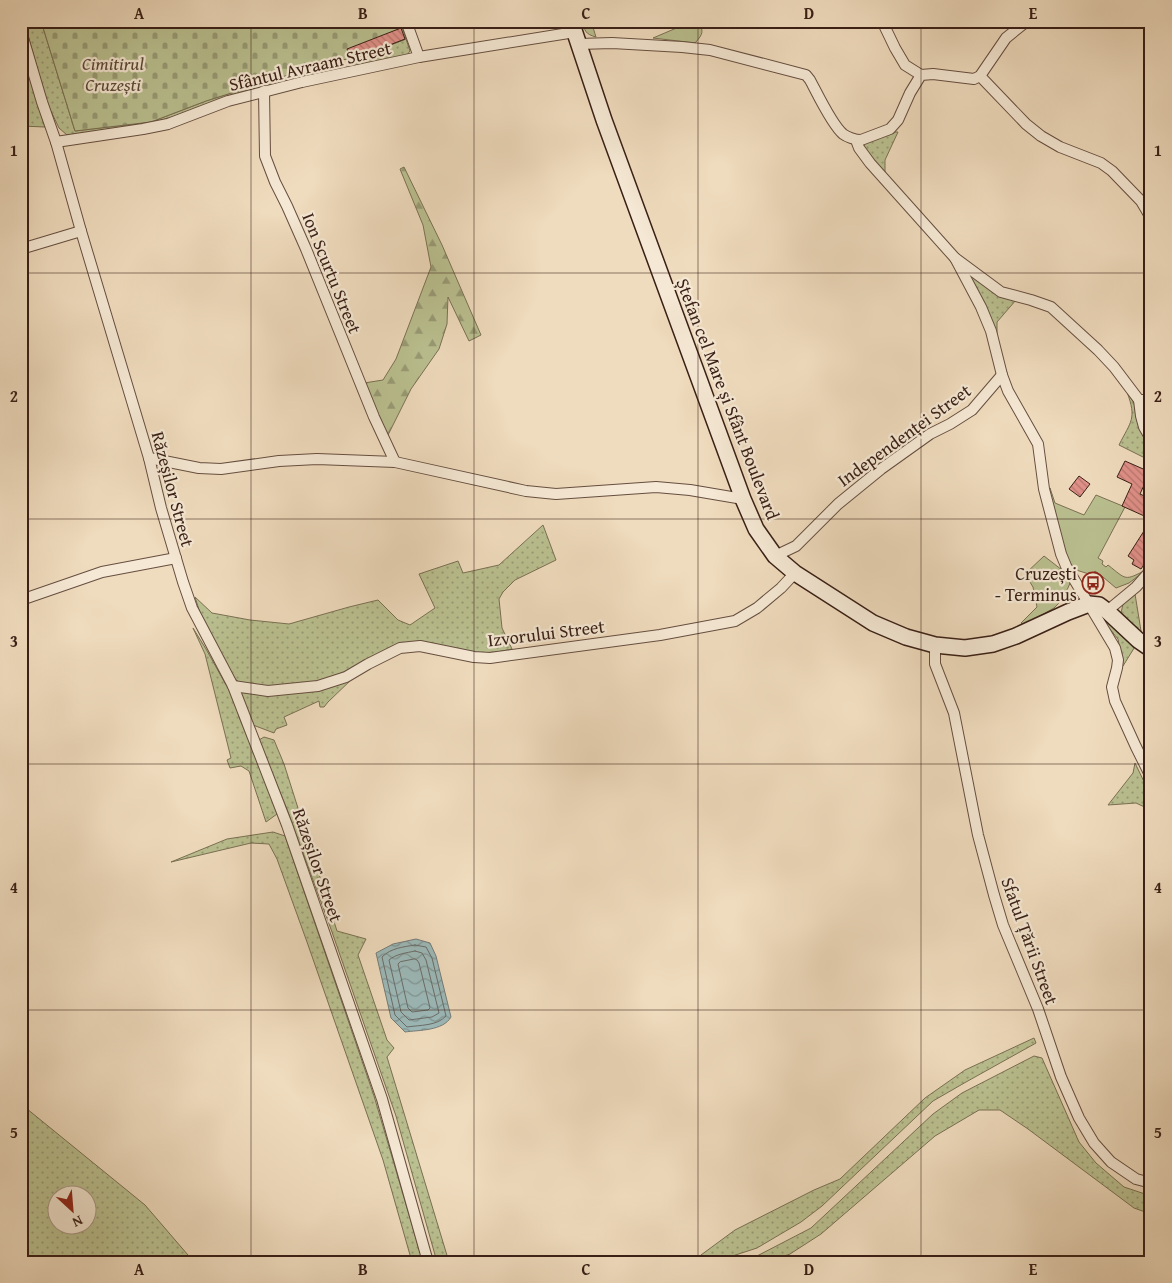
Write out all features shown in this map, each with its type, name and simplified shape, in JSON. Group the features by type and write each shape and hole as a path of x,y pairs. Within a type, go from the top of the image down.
{"street":[{"path":"406,21 419,57"},
{"path":"882,21 905,65 921,74 974,79 980,76 1006,38 1027,21"},
{"name":"Răzeșilor Street","path":"21,31 56,142 80,230 192,608 233,686 282,810 382,1099 428,1262"},
{"name":"Sfântul Avraam Street","path":"56,142 143,130 168,124 228,101 264,91 419,57 575,32 612,43 710,50 806,75 835,125 843,134 856,140"},
{"name":"Ștefan cel Mare și Sfânt Boulevard","path":"575,32 604,120 743,499 756,529 775,556 795,573 873,624 906,637 935,645 965,648 993,644 1089,604"},
{"path":"921,74 898,120 890,129 861,140 856,140 859,148 955,258 1001,292 1050,307 1098,350 1139,400 1140,416 1151,439"},
{"path":"980,76 1026,124 1041,136 1060,147 1101,163 1112,171 1141,201 1151,218"},
{"name":"Ion Scurtu Street","path":"264,91 265,156 306,249 374,417 395,462"},
{"path":"21,249 80,230"},
{"path":"955,258 981,307 1008,392 1038,444 1044,488 1061,554 1066,566 1115,648 1118,660 1112,687 1115,701 1151,777"},
{"name":"Independenței Street","path":"775,556 796,546 838,504 880,469 930,434 972,410 1002,375"},
{"path":"1139,400 1151,400"},
{"path":"149,458 199,468 221,469 317,458 395,462 526,491 556,494 656,487 690,490 743,499"},
{"path":"21,600 102,572 176,558"},
{"path":"1107,611 1136,587 1151,570"},
{"name":"Izvorului Street","path":"233,686 268,691 318,686 346,678 368,664 400,648 420,646 474,657 490,658 660,635 735,621 757,608 781,588 795,573"},
{"path":"1089,604 1098,605 1107,611 1138,640 1151,649"},
{"name":"Sfatul Țării Street","path":"935,645 935,664 954,713 978,835 994,895 1003,925 1038,1009 1061,1077 1078,1118 1094,1143 1111,1162 1136,1179 1151,1183"}],"green space":[{"path":"24,21 41,21 75,131 151,122 206,101 339,59 341,59 343,66 340,70 263,86 152,124 67,135 59,128 47,103"},
{"name":"Cimitirul Cruzești","path":"41,21 400,21 406,39 351,60 339,59 206,101 151,122 75,131"},
{"path":"582,21 591,21 596,37 586,32"},
{"path":"693,21 699,21 702,30 695,43 653,38"},
{"path":"406,39 410,51 407,55 354,66 351,60"},
{"path":"21,48 45,127 21,126"},
{"path":"892,132 898,132 885,160 885,173 864,147 865,141"},
{"path":"404,167 442,245 481,335 469,341 448,297 447,324 439,349 411,389 387,437 364,383 383,380 396,359 431,267 423,225 400,169"},
{"path":"964,268 1016,300 997,322 997,335"},
{"path":"1127,392 1134,403 1137,420 1151,447 1151,461 1119,445 1132,414"},
{"path":"1050,488 1055,503 1084,515 1096,495 1125,507 1098,558 1103,561 1102,564 1106,567 1108,565 1126,577 1146,570 1129,583 1116,588 1095,571 1092,575 1070,568 1049,499"},
{"path":"543,525 556,560 515,580 499,599 502,628 512,649 478,653 424,643 319,681 268,687 242,684 235,679 200,613 195,597 212,613 250,620 289,624 378,600 398,620 410,625 435,608 419,574 458,561 463,573 499,565"},
{"path":"1044,556 1062,570 1071,581 1063,599 1054,608 1024,625 1021,623 1037,607 1033,587 1025,574"},
{"path":"1135,594 1142,637 1128,625 1121,613 1123,604"},
{"path":"1105,618 1136,645 1123,666 1118,639 1104,622"},
{"path":"193,628 226,685 234,695 239,717 277,808 277,814 266,822 249,771 241,766 230,768 227,760 231,758 205,654"},
{"path":"353,678 324,707 320,707 319,701 284,717 287,725 276,729 274,733 253,725 239,692"},
{"path":"264,737 274,740 284,764 337,931 366,939 358,955 387,1040 394,1048 387,1057 449,1262 437,1262 396,1116 332,932 288,812 259,740"},
{"path":"1135,763 1151,796 1151,810 1136,803 1108,805 1133,773"},
{"path":"273,832 285,836 374,1096 423,1262 412,1262 383,1160 307,942 277,859 269,844 251,843 171,862 227,839"},
{"path":"1034,1038 1036,1043 933,1101 822,1206 801,1222 757,1248 714,1262 697,1262 701,1255 735,1230 840,1179 925,1098 965,1070"},
{"path":"1034,1056 1042,1058 1079,1142 1096,1163 1124,1187 1151,1196 1151,1214 1134,1208 1000,1110 979,1110 935,1136 821,1234 790,1254 768,1262 742,1262 811,1228 933,1114 962,1093"},
{"path":"21,1104 145,1205 194,1262 21,1262"}],"water":[{"path":"416,939 430,943 436,956 451,1017 447,1022 437,1027 405,1032 391,1018 376,953 393,944"}],"building":[{"path":"401,28 405,39 351,60 347,49"},
{"path":"1125,461 1150,472 1140,494 1151,499 1151,519 1122,506 1132,484 1117,477"},
{"path":"1079,476 1090,484 1080,497 1069,489"},
{"path":"1151,520 1151,554 1141,569 1132,564 1134,560 1128,556"}],"place":[{"name":"Cruzești - Terminus","path":"1093,583"}]}
